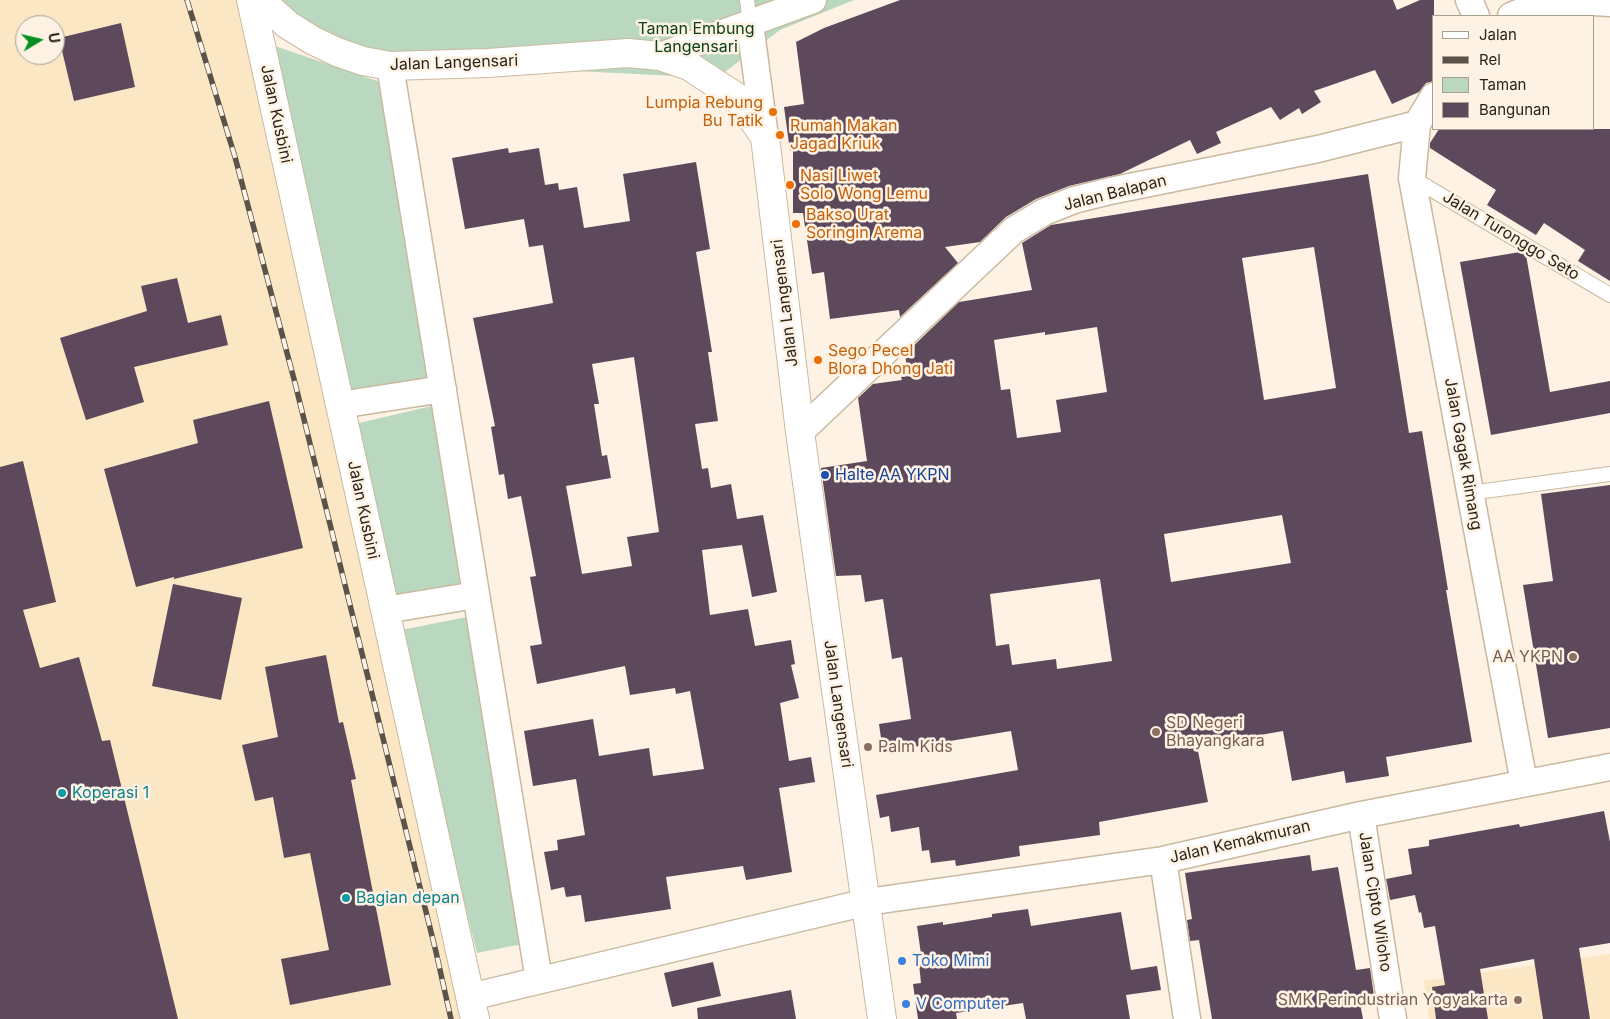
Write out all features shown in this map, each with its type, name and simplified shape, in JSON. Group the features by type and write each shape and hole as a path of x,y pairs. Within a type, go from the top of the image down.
{"main road":[{"name":"Jalan Kusbini","path":"251,0 473,1008"},
{"name":"Jalan Langensari","path":"260,0 288,25 312,40 336,52 363,61 390,66 488,63 628,54 660,56 689,66 738,98 766,137 800,432 882,1019"}],"street":[{"path":"660,56 749,12 813,0"},
{"path":"1469,0 1476,15"},
{"path":"1514,15 1540,7 1579,1 1610,3"},
{"path":"749,12 766,137"},
{"path":"390,66 539,980"},
{"path":"1417,124 1432,99"},
{"name":"Jalan Gagak Rimang","path":"1417,124 1412,178 1524,783"},
{"name":"Jalan Balapan","path":"800,432 1014,230 1044,212 1074,200 1110,191 1318,149 1417,124"},
{"path":"340,406 442,389"},
{"path":"385,610 476,595"},
{"name":"Jalan Kemakmuran","path":"473,1008 539,980 867,902 1163,860 1361,815 1610,768"},
{"name":"Jalan Cipto Wiloho","path":"1361,815 1393,1019"},
{"path":"1163,860 1188,1019"}],"lane":[{"name":"Jalan Turonggo Seto","path":"1412,178 1610,294"},
{"path":"1470,493 1610,474"}],"shaded area":[{"path":"0,0 236,0 249,46 470,1019 0,1019"},
{"name":"SMK Perindustrian Yogyakarta","path":"1610,954 1610,1019 1429,1019 1424,981"}],"green space":[{"name":"Taman Embung Langensari","path":"271,0 854,0 780,30 717,78 393,62 304,34"},
{"path":"272,45 380,82 435,381 349,400"},
{"path":"440,404 474,599 399,613 355,424"},
{"path":"472,616 537,941 477,953 401,630"}],"building":[{"path":"900,0 1393,0 1397,10 1420,0 1434,0 1434,15 1432,15 1432,82 1426,83 1419,92 1392,104 1375,70 1314,91 1321,102 1302,114 1299,108 1280,120 1271,107 1216,132 1221,143 1197,154 1190,140 1120,174 1069,186 1036,199 1006,217 980,242 945,247 958,263 900,317 899,310 830,319 824,272 812,274 803,213 793,213 793,150 790,151 784,107 804,104 796,42 824,28"},
{"path":"121,23 135,87 74,101 65,63 65,37"},
{"path":"1610,129 1610,281 1578,261 1585,250 1544,223 1536,235 1487,205 1496,190 1430,148 1430,143 1438,130"},
{"path":"508,148 509,153 539,148 545,185 558,183 559,190 577,187 584,228 630,221 623,174 696,162 710,249 696,252 712,352 708,352 718,421 695,424 702,469 708,468 711,488 731,484 737,519 763,515 777,592 752,597 742,545 702,550 710,615 748,609 755,646 791,640 795,664 791,665 799,698 780,703 789,761 811,757 815,782 779,788 792,872 746,880 743,866 666,877 671,909 585,922 581,895 566,897 564,887 551,890 544,852 558,850 557,840 585,835 576,779 533,786 524,731 593,719 599,756 649,748 653,776 704,769 690,691 676,694 675,688 630,695 625,666 537,684 530,646 542,644 530,577 536,576 521,496 508,499 504,474 499,475 491,427 495,426 473,318 553,303 543,245 529,247 524,219 465,229 452,158","holes":["634,357 659,532 627,537 632,566 582,574 566,486 611,478 607,455 602,456 594,404 599,404 592,364"]},
{"path":"1368,174 1409,433 1422,431 1448,590 1446,590 1472,742 1386,757 1389,776 1346,783 1344,771 1292,781 1283,731 1197,746 1208,802 1099,822 1100,835 1019,846 1020,856 956,866 955,860 931,863 929,850 922,851 919,827 891,832 889,816 880,818 876,795 1018,770 1011,731 883,752 879,724 911,719 902,657 892,659 883,599 865,602 861,575 836,576 821,468 867,461 858,398 873,384 902,380 901,377 908,376 905,354 959,302 1032,290 1022,243 1051,225","holes":["1314,247 1336,388 1264,400 1242,258","1097,327 1107,392 1056,400 1061,432 1017,438 1010,389 1001,390 994,340 1045,332 1045,335","1282,515 1291,563 1171,582 1164,534","1100,579 1112,661 1057,669 1056,659 1012,665 1009,644 996,646 990,594"]},
{"path":"1520,252 1526,255 1550,392 1610,381 1610,413 1491,435 1460,262"},
{"path":"177,278 188,323 221,315 228,345 134,367 144,402 86,420 60,338 147,311 141,286"},
{"path":"269,401 303,548 136,587 104,469 198,443 193,420"},
{"name":"Koperasi 1","path":"23,461 56,602 23,610 40,668 79,657 102,741 110,740 178,1019 0,1019 0,467"},
{"name":"AA YKPN","path":"1610,485 1610,728 1548,738 1523,585 1553,581 1541,494"},
{"path":"173,584 242,598 221,700 152,686"},
{"path":"326,655 339,723 343,722 356,779 351,780 391,985 290,1005 281,959 329,950 310,853 284,858 273,797 255,801 242,745 278,737 265,667"},
{"path":"1604,811 1610,842 1610,943 1579,948 1590,1019 1543,1019 1534,959 1480,969 1488,1019 1436,1019 1432,987 1445,985 1435,926 1424,928 1415,895 1390,900 1386,879 1412,874 1408,849 1429,846 1429,840 1519,824 1520,827"},
{"path":"1310,855 1312,871 1338,867 1356,970 1370,968 1374,996 1359,998 1363,1019 1212,1019 1199,940 1190,941 1187,920 1192,919 1185,873"},
{"path":"1028,909 1031,926 1121,912 1131,970 1157,966 1161,990 1126,995 1130,1019 1026,1019 1023,1003 956,1013 957,1019 918,1019 913,984 921,983 918,954 921,954 917,926 943,922 943,925 992,917 992,914"},
{"path":"713,962 721,996 672,1007 664,973"},
{"path":"791,990 796,1019 698,1019 697,1008"}],"railway":[{"path":"187,0 235,157 295,383 451,1019"}],"place":[{"name":"Lumpia Rebung Bu Tatik","path":"773,112"},
{"name":"Rumah Makan Jagad Kriuk","path":"780,135"},
{"name":"Nasi Liwet Solo Wong Lemu","path":"790,185"},
{"name":"Bakso Urat Soringin Arema","path":"796,224"},
{"name":"Sego Pecel Blora Dhong Jati","path":"818,360"},
{"name":"Halte AA YKPN","path":"825,475"},
{"name":"AA YKPN","path":"1573,657"},
{"name":"SD Negeri Bhayangkara","path":"1156,732"},
{"name":"Palm Kids","path":"868,747"},
{"name":"Koperasi 1","path":"62,793"},
{"name":"Bagian depan","path":"346,898"},
{"name":"Toko Mimi","path":"902,961"},
{"name":"SMK Perindustrian Yogyakarta","path":"1518,1000"},
{"name":"V Computer","path":"906,1004"}]}
